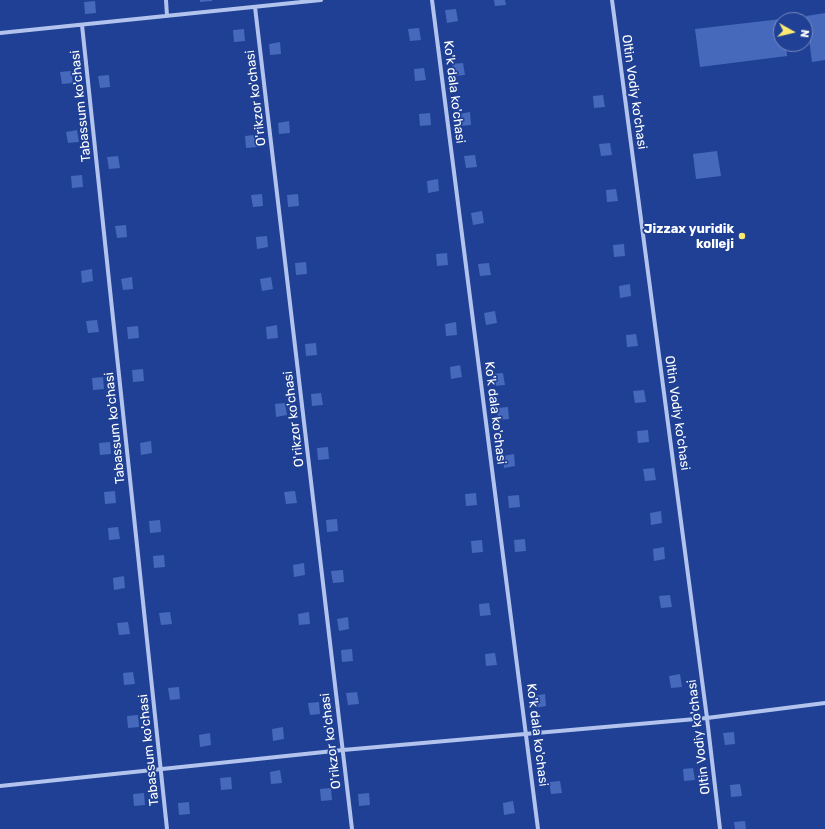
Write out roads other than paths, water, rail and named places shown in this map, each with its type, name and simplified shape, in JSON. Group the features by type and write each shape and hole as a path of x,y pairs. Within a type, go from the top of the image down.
{"street":[{"path":"166,0 167,16"},
{"path":"0,33 321,0"},
{"name":"Ko'k dala ko'chasi","path":"432,0 527,733 538,829"},
{"name":"Oltin Vodiy ko'chasi","path":"612,0 707,718 720,829"},
{"name":"O'rikzor ko'chasi","path":"255,7 352,829"},
{"name":"Tabassum ko'chasi","path":"82,24 167,829"},
{"path":"0,786 343,750 707,718 825,703"}],"place":[{"name":"Jizzax yuridik kolleji","path":"742,236"}]}
